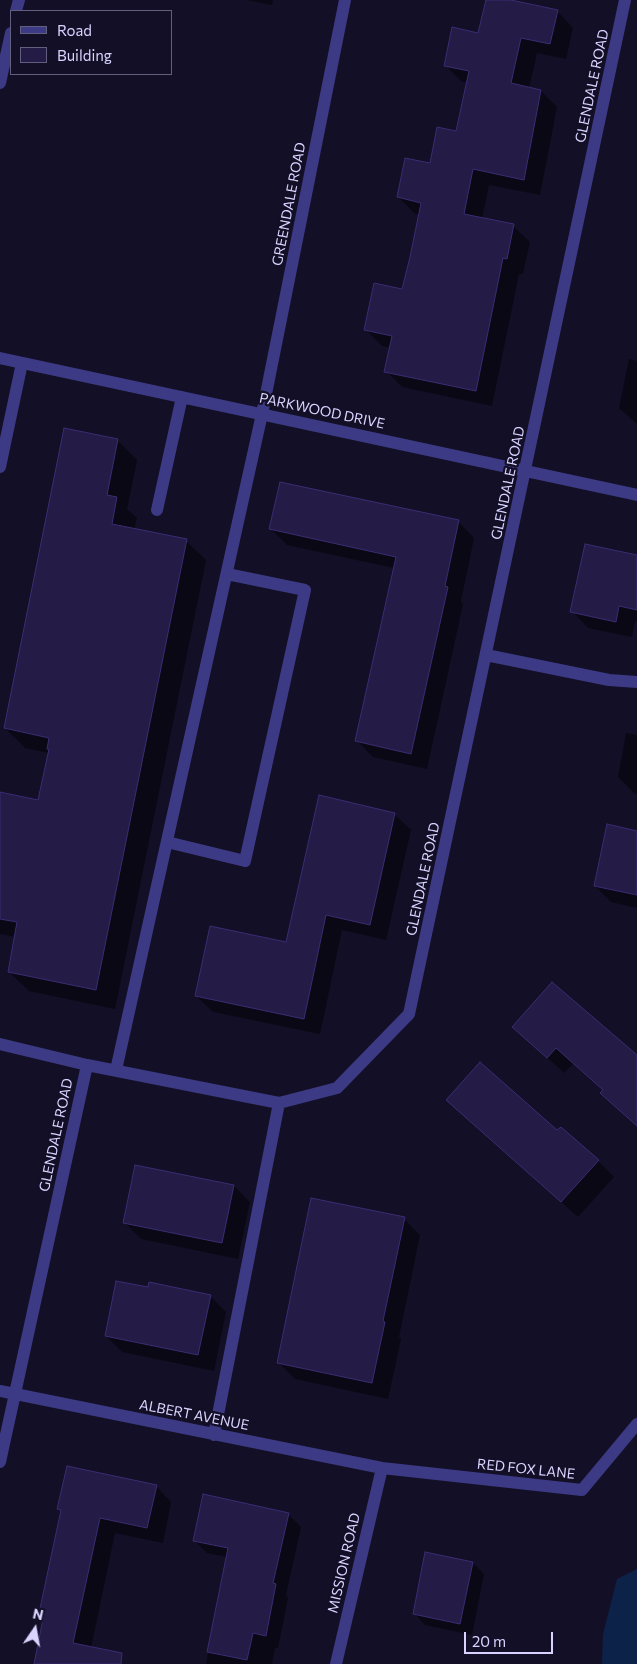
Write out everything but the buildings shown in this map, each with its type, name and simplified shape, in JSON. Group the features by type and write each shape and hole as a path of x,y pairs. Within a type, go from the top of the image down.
{"street":[{"name":"GREENDALE ROAD","path":"116,1070 262,414 345,0"},
{"name":"GLENDALE ROAD","path":"0,1462 87,1065 279,1103 337,1088 409,1014 625,0"},
{"path":"0,83 10,38"},
{"name":"PARKWOOD DRIVE","path":"0,358 637,495"},
{"path":"0,467 22,363"},
{"path":"157,510 182,397"},
{"path":"167,842 245,861 305,590 227,574"},
{"path":"486,655 609,680 637,682"},
{"path":"0,1044 87,1065"},
{"path":"214,1435 279,1103"},
{"name":"ALBERT AVENUE","path":"0,1391 382,1468"},
{"name":"RED FOX LANE","path":"382,1468 582,1490 637,1424"},
{"name":"MISSION ROAD","path":"336,1664 382,1468"}],"water":[{"path":"637,1569 637,1664 602,1664 603,1634 617,1579"}]}
